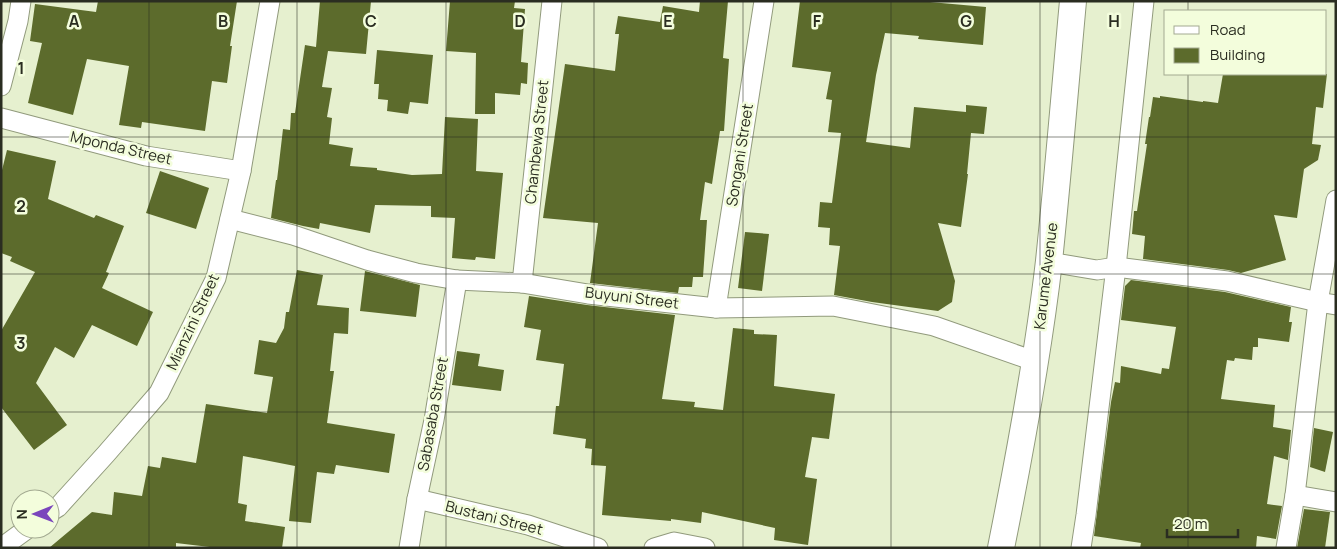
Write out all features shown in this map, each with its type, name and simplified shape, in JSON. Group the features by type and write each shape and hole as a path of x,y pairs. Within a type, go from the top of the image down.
{"main road":[{"name":"Karume Avenue","path":"1001,548 1017,469 1034,362 1058,263 1073,1"}],"street":[{"path":"1,86 18,21 21,1"},
{"name":"Mianzini Street","path":"60,505 159,393 216,278 241,172 270,1"},
{"name":"Chambewa Street","path":"522,283 552,1"},
{"name":"Songani Street","path":"716,308 764,1"},
{"path":"1081,548 1116,267 1144,1"},
{"name":"Mponda Street","path":"1,118 146,156 241,172"},
{"path":"1286,548 1327,303 1336,200"},
{"name":"Buyuni Street","path":"230,219 293,235 367,260 416,273 457,280 522,283 588,294 716,308 833,306 934,326 1034,362"},
{"path":"1058,263 1097,270 1116,267 1227,281 1327,303"},
{"name":"Sabasaba Street","path":"409,548 417,499 434,420 457,280"},
{"path":"1295,495 1336,502"},
{"name":"Bustani Street","path":"417,499 528,525 598,548"},
{"path":"1,548 13,539"},
{"path":"654,548 674,542 705,548"}],"building":[{"path":"98,1 237,1 230,46 232,46 227,83 212,81 205,131 142,122 141,128 119,125 129,66 87,59 73,115 28,103 42,43 30,41 35,4 96,12"},
{"path":"320,1 371,1 366,54 328,51 322,87 332,88 327,117 332,118 329,144 353,148 350,166 377,168 377,170 412,175 442,174 445,117 478,119 476,171 503,173 495,259 476,257 475,260 452,258 455,218 431,217 431,206 375,205 370,233 320,223 319,229 271,218 283,129 290,130 291,113 295,113 305,45 316,47"},
{"path":"450,1 515,1 514,8 525,9 521,62 528,63 527,84 521,83 520,95 495,93 495,114 475,114 476,53 446,51"},
{"path":"700,1 728,1 723,58 729,59 724,131 720,131 712,184 705,182 700,220 707,220 703,277 693,277 692,287 679,287 678,293 590,283 598,223 543,218 565,64 615,71 619,34 615,34 618,16 660,22 663,6 699,12"},
{"path":"800,1 930,1 986,7 983,45 918,39 919,36 885,33 876,75 866,142 910,148 914,107 966,112 966,105 987,107 984,134 971,133 961,227 938,223 955,281 952,302 938,311 834,295 840,246 829,245 830,228 818,227 820,202 832,203 841,133 828,132 832,100 826,99 831,72 792,67"},
{"path":"377,50 433,55 428,104 410,102 408,114 387,111 388,100 378,99 379,84 374,84"},
{"path":"1223,75 1327,75 1323,108 1316,107 1312,144 1321,145 1318,160 1304,169 1297,218 1274,215 1286,260 1241,273 1143,259 1145,236 1132,234 1134,211 1137,211 1153,97 1160,98 1160,96 1218,103"},
{"path":"7,150 56,161 48,199 94,218 96,215 124,226 106,272 109,273 102,288 153,312 137,346 92,325 74,358 55,347 36,383 67,425 34,450 1,407 1,331 35,272 10,261 12,257 1,253 1,174"},
{"path":"160,171 209,188 196,229 146,213"},
{"path":"745,232 769,234 762,291 738,288"},
{"path":"297,270 323,275 317,305 349,308 348,334 334,333 330,371 334,371 327,423 395,434 389,473 336,465 334,474 317,472 311,523 289,521 295,466 243,456 238,503 247,505 245,521 285,527 282,548 218,548 176,543 176,548 49,548 92,512 112,515 114,492 142,496 148,466 160,468 162,457 196,463 206,404 267,413 273,377 254,374 259,340 276,343 284,328 286,312 289,312"},
{"path":"365,271 420,285 416,317 360,311"},
{"path":"1131,280 1225,292 1291,307 1289,322 1292,322 1289,342 1258,338 1258,347 1253,347 1252,360 1235,358 1234,361 1227,360 1221,399 1275,405 1273,427 1291,430 1288,460 1274,456 1267,504 1282,506 1276,539 1257,536 1256,548 1140,548 1141,543 1094,536 1111,402 1115,382 1120,383 1121,366 1161,374 1162,368 1169,369 1176,327 1121,320 1125,286"},
{"path":"529,296 675,315 662,399 695,402 694,407 723,410 733,328 754,330 754,334 777,335 774,386 835,394 829,439 812,437 805,477 817,479 808,545 774,540 775,528 702,512 701,523 671,519 671,521 602,515 606,466 591,465 592,449 585,448 586,439 553,434 556,406 559,406 564,364 536,360 541,330 524,327"},
{"path":"457,351 480,354 478,366 504,370 501,391 452,385"},
{"path":"1314,428 1333,432 1325,472 1310,467"},
{"path":"1304,509 1330,512 1325,548 1297,548"}]}
